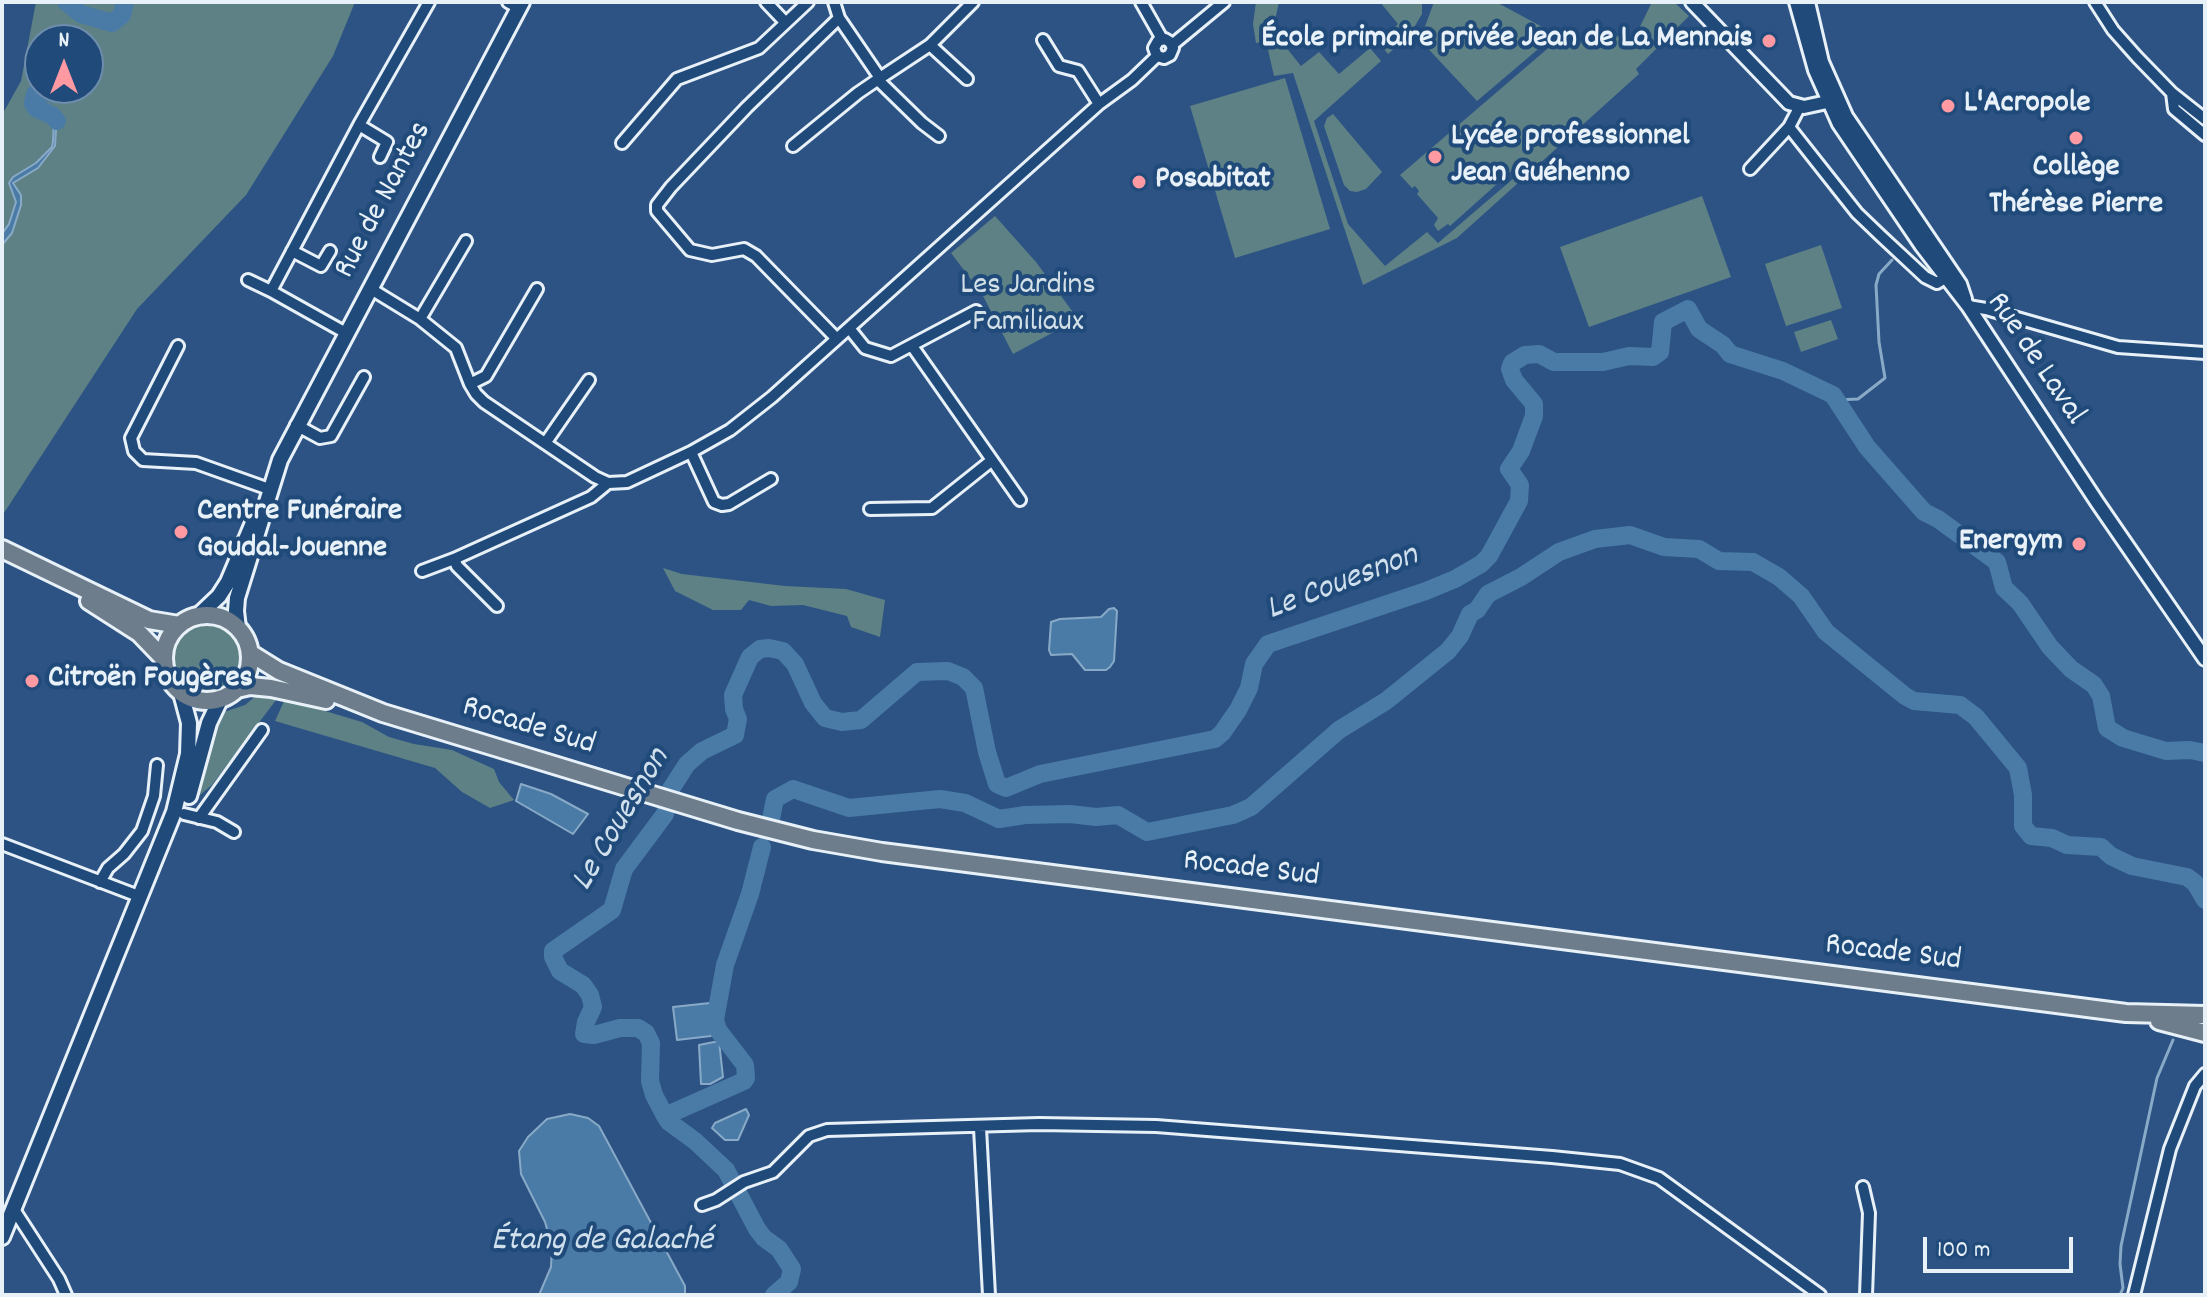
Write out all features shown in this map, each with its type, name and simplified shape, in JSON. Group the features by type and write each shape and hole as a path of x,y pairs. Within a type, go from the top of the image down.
{"main road":[{"name":"Rue de Nantes","path":"238,628 236,603 263,521 269,489 296,425 371,289 516,4"},
{"name":"Rue de Nantes","path":"199,615 219,596 228,582 256,514 264,507"},
{"path":"9,553 149,620 179,625"},
{"path":"9,553 139,633 163,658"},
{"path":"181,693 200,701 220,700 237,689 249,668 250,653 238,628 220,617 199,615 179,625 167,640 163,658 168,677 181,693 189,723 181,808"},
{"name":"Rocade Sud","path":"250,653 279,671 383,713"},
{"name":"Rocade Sud","path":"237,689 250,686 271,688 383,713 800,837 882,852 2126,1013 2205,1015"},
{"path":"2,1237 109,968 181,808 220,700"},
{"name":"Rocade Sud","path":"2126,1013 2205,1033"}],"street":[{"path":"271,291 359,125 429,2"},
{"path":"766,2 785,22"},
{"path":"622,143 677,79 759,48 808,2"},
{"path":"834,2 839,18 879,79 939,136"},
{"path":"793,146 858,93 930,45 973,2"},
{"path":"1141,2 1167,42"},
{"path":"371,289 420,319 456,348 470,384 484,402 595,477 608,483 627,482 730,430 772,397 1099,104 1132,80 1157,56 1154,48 1224,2"},
{"path":"1692,2 1784,99 1800,106 1833,100"},
{"path":"1796,2 1800,25 1833,100 1873,176 1945,278"},
{"path":"1808,2 1815,41 1833,100 1960,284 1968,306 2118,347 2205,353"},
{"path":"2095,2 2113,30 2172,93 2205,119"},
{"path":"836,338 756,256 744,249 712,255 690,250 657,211 657,205 747,107 839,18"},
{"path":"1043,40 1059,66 1078,71 1099,104"},
{"path":"930,45 967,79"},
{"path":"2172,93 2174,109 2205,135"},
{"path":"1750,169 1789,127 1800,106"},
{"path":"359,125 387,142 380,157"},
{"name":"Rue de Laval","path":"1789,127 1857,213 1925,277 1937,283 1945,278 1968,306 2205,659"},
{"path":"420,319 466,241"},
{"path":"292,251 321,266 330,251"},
{"path":"248,280 346,333"},
{"path":"470,384 486,376 537,289"},
{"path":"849,328 865,348 891,356 976,311"},
{"path":"178,346 131,438 134,451 143,460 196,463 269,489"},
{"path":"912,346 1020,500"},
{"path":"296,425 320,438 331,436 364,377"},
{"path":"546,442 589,380"},
{"path":"691,452 714,502 722,505 771,479"},
{"path":"870,509 932,508 991,461"},
{"path":"422,571 591,497 608,483"},
{"path":"454,559 457,566 497,606"},
{"path":"199,818 262,730"},
{"path":"100,882 108,868 142,831 154,796 157,765"},
{"path":"181,808 234,832"},
{"path":"2,844 141,897"},
{"path":"2134,1295 2170,1149 2195,1086 2205,1074"},
{"path":"702,1205 744,1182 773,1172 809,1136 827,1130 1039,1124 1156,1126 1620,1164 1642,1170 1671,1185 1820,1295"},
{"path":"980,1128 989,1295"},
{"path":"1863,1187 1869,1213 1866,1295"},
{"path":"13,1208 66,1295"}],"green space":[{"path":"36,2 355,2 333,56 246,195 137,309 2,516 2,115 21,81 24,65 24,104 104,104 104,24 32,24"},
{"path":"1256,2 1279,2 1277,36 1301,66 1319,52 1339,74 1370,48 1381,61 1314,121 1348,224 1385,266 1427,232 1438,243 1521,172 1516,167 1450,226 1448,224 1438,231 1434,225 1438,218 1417,194 1419,191 1415,186 1412,188 1400,175 1560,38 1579,46 1592,24 1632,43 1652,2 1674,2 1689,16 1636,69 1639,74 1457,238 1363,285 1293,73 1274,76 1266,41 1256,43 1253,24"},
{"path":"1380,2 1422,2 1422,14 1409,36 1388,54 1378,42 1398,24"},
{"path":"1434,2 1496,2 1550,31 1550,39 1477,101 1420,40"},
{"path":"1285,78 1330,229 1235,258 1190,106"},
{"path":"1333,114 1382,172 1366,189 1350,191 1344,185 1324,126"},
{"path":"1702,196 1731,277 1589,327 1560,247"},
{"name":"Les Jardins Familiaux","path":"995,216 1036,262 1078,319 1013,354 982,294 951,253"},
{"path":"1821,245 1842,308 1786,326 1765,264"},
{"path":"1831,320 1838,339 1801,352 1794,332"},
{"path":"663,568 682,574 785,586 846,589 885,600 880,637 851,627 847,616 803,605 771,606 749,600 741,610 713,610 675,591"},
{"path":"206,620 227,626 237,636 243,657 237,678 227,688 206,694 185,688 175,678 169,657 175,636 185,626"},
{"path":"259,693 279,696 212,785 188,805 218,714 245,705"},
{"path":"285,699 362,722 389,737 452,750 494,769 499,782 514,800 490,808 462,792 435,768 275,721"}],"water":[{"path":"29,105 57,114 55,146 38,168 13,183 21,195 21,205 12,233 2,245 2,234 9,224 16,202 9,183 52,147 54,119 32,108"},
{"path":"1114,608 1117,611 1114,661 1106,670 1085,670 1072,654 1051,655 1051,622 1101,617"},
{"path":"521,784 551,794 588,814 573,834 516,801"},
{"path":"710,1003 711,1036 677,1040 673,1007"},
{"path":"719,1041 723,1077 710,1084 701,1084 699,1045"},
{"path":"746,1109 749,1115 738,1140 725,1140 712,1128 715,1123"},
{"name":"Étang de Galaché","path":"570,1114 588,1118 599,1126 685,1286 685,1295 539,1295 551,1267 552,1246 545,1222 521,1174 519,1151 528,1137 547,1119"}],"waterway":[{"path":"66,2 81,14 112,23 122,15 125,2"},
{"path":"34,104 57,121"},
{"path":"1836,400 1858,399 1885,378 1879,342 1876,285 1879,274 1892,260"},
{"name":"Le Couesnon","path":"774,1295 789,1282 792,1269 779,1249 757,1229 726,1170 665,1116 650,1081 651,1043 646,1033 638,1028 620,1028 594,1035 584,1034 593,1007 590,995 583,985 560,971 553,957 553,951 612,910 624,869 665,814 671,789 687,764 702,751 735,735 738,719 733,695 750,657 760,649 783,651 795,664 813,703 825,718 842,722 861,720 917,672 948,671 963,677 974,688 997,784 1006,788 1040,774 1215,739 1238,710 1249,688 1254,664 1268,644 1426,591 1455,579 1489,556 1519,501 1520,485 1509,469 1521,451 1534,416 1534,404 1514,380 1510,369 1512,363 1525,355 1539,354 1554,362 1603,362 1629,356 1653,357 1660,352 1663,322 1688,309 1699,329 1723,345 1730,354 1783,371 1833,395 1867,447 1924,512 1997,562 2004,588 2020,603 2050,647 2071,669 2094,685 2101,696 2107,728 2123,738 2166,751 2205,753"},
{"name":"Le Couesnon","path":"771,819 775,799 793,789 849,808 940,799 965,803 999,819 1025,815 1118,815 1147,832 1233,815 1251,807 1339,730 1386,701 1448,651 1460,636 1470,614 1477,610 1488,594 1559,552 1595,539 1630,535 1664,547 1699,549 1719,561 1753,562 1779,577 1801,596 1826,632 1905,696 1914,701 1960,705 1976,717 2018,768 2023,795 2023,826 2031,836 2052,838 2067,845 2101,847 2111,856 2132,866 2187,877 2195,883 2205,900"},
{"name":"Le Couesnon","path":"665,1116 746,1078 745,1065 718,1030 715,1020 725,965 750,894 762,847"},
{"path":"2120,1295 2123,1288 2121,1246 2157,1078 2173,1040"}],"place":[{"name":"École primaire privée Jean de La Mennais","path":"1769,41"},
{"name":"L'Acropole","path":"1948,106"},
{"name":"Collège Thérèse Pierre","path":"2076,138"},
{"name":"Lycée professionnel Jean Guéhenno","path":"1435,157"},
{"name":"Posabitat","path":"1139,182"},
{"name":"Centre Funéraire Goudal-Jouenne","path":"181,532"},
{"name":"Energym","path":"2079,544"},
{"name":"Citroën Fougères","path":"32,681"}]}
